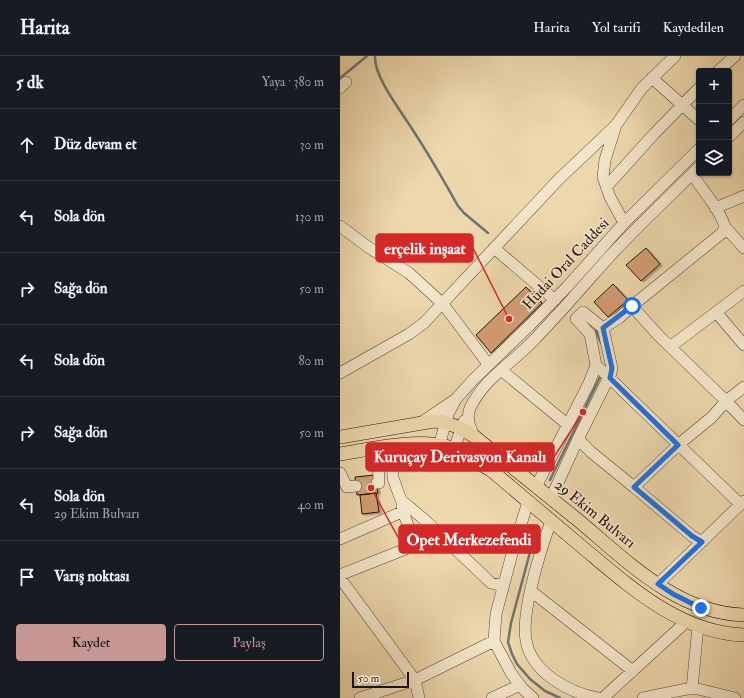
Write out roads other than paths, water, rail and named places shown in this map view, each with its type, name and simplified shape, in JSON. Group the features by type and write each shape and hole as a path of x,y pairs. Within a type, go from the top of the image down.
{"main road":[{"name":"29 Ekim Bulvarı","path":"340,437 434,421 446,422 461,428 476,437 642,573 673,594 701,608 720,613 744,615"},
{"path":"340,454 392,446 419,444 454,449 467,455 492,471 635,591 673,615 692,623 720,632 744,635"}],"street":[{"path":"340,374 409,334 424,323 559,179 616,125 642,88 675,56"},
{"path":"721,68 735,56"},
{"path":"652,78 696,117"},
{"path":"607,186 654,134 696,91"},
{"path":"732,117 744,105"},
{"path":"732,134 744,122"},
{"path":"616,125 605,160 603,177 610,197 624,223"},
{"name":"Hüdai Oral Caddesi","path":"456,398 488,364 555,300 624,223 696,153"},
{"path":"695,171 725,227 744,248"},
{"name":"Hüdai Oral Caddesi","path":"454,449 461,428 471,407 487,384 535,340 639,225 695,171"},
{"path":"715,208 744,196"},
{"path":"340,226 368,247 409,273 443,304 488,364"},
{"path":"603,328 722,233 725,227"},
{"path":"494,248 555,300"},
{"path":"670,347 744,291"},
{"path":"632,306 670,347 744,420"},
{"path":"536,487 589,383 603,371 612,368 603,328 583,312 576,319 590,334 603,371 678,445 742,502 658,584"},
{"path":"716,312 744,345"},
{"path":"501,370 567,424"},
{"path":"551,498 578,439 603,371"},
{"path":"634,487 678,445 712,417 726,401 744,387"},
{"path":"439,446 446,422 456,398"},
{"path":"419,424 456,398"},
{"path":"471,407 469,423 471,430 476,437"},
{"path":"578,439 591,452 692,536 702,542"},
{"path":"392,446 393,478 401,500 407,510 415,546"},
{"path":"377,484 379,483 378,448"},
{"path":"340,473 347,487 356,486"},
{"path":"528,502 496,614 494,641 511,673 533,698"},
{"path":"407,510 441,535 491,583 503,586"},
{"path":"340,539 407,510"},
{"path":"551,521 542,545 531,591 525,627 526,641 532,658 555,681 579,693 597,698"},
{"path":"340,575 441,535"},
{"path":"340,578 416,680 420,698"},
{"path":"531,591 633,671"},
{"path":"603,698 633,671 692,623"},
{"path":"692,623 692,689"},
{"path":"360,698 416,680 494,641"},
{"path":"492,698 520,685"},
{"path":"643,698 692,689 719,693 735,698"}],"waterway":[{"path":"340,78 367,56"},
{"path":"375,56 376,65 384,84 426,150 458,206 488,233"},
{"path":"596,331 601,343"},
{"path":"550,480 601,375"},
{"path":"533,541 511,623 508,642 517,664 530,679 545,691 560,698"}],"tunnel":[{"path":"356,486 377,483"}],"place":[{"name":"erçelik inşaat","path":"509,319"},
{"name":"Kuruçay Derivasyon Kanalı","path":"583,412"},
{"name":"Opet Merkezefendi","path":"371,488"}]}
